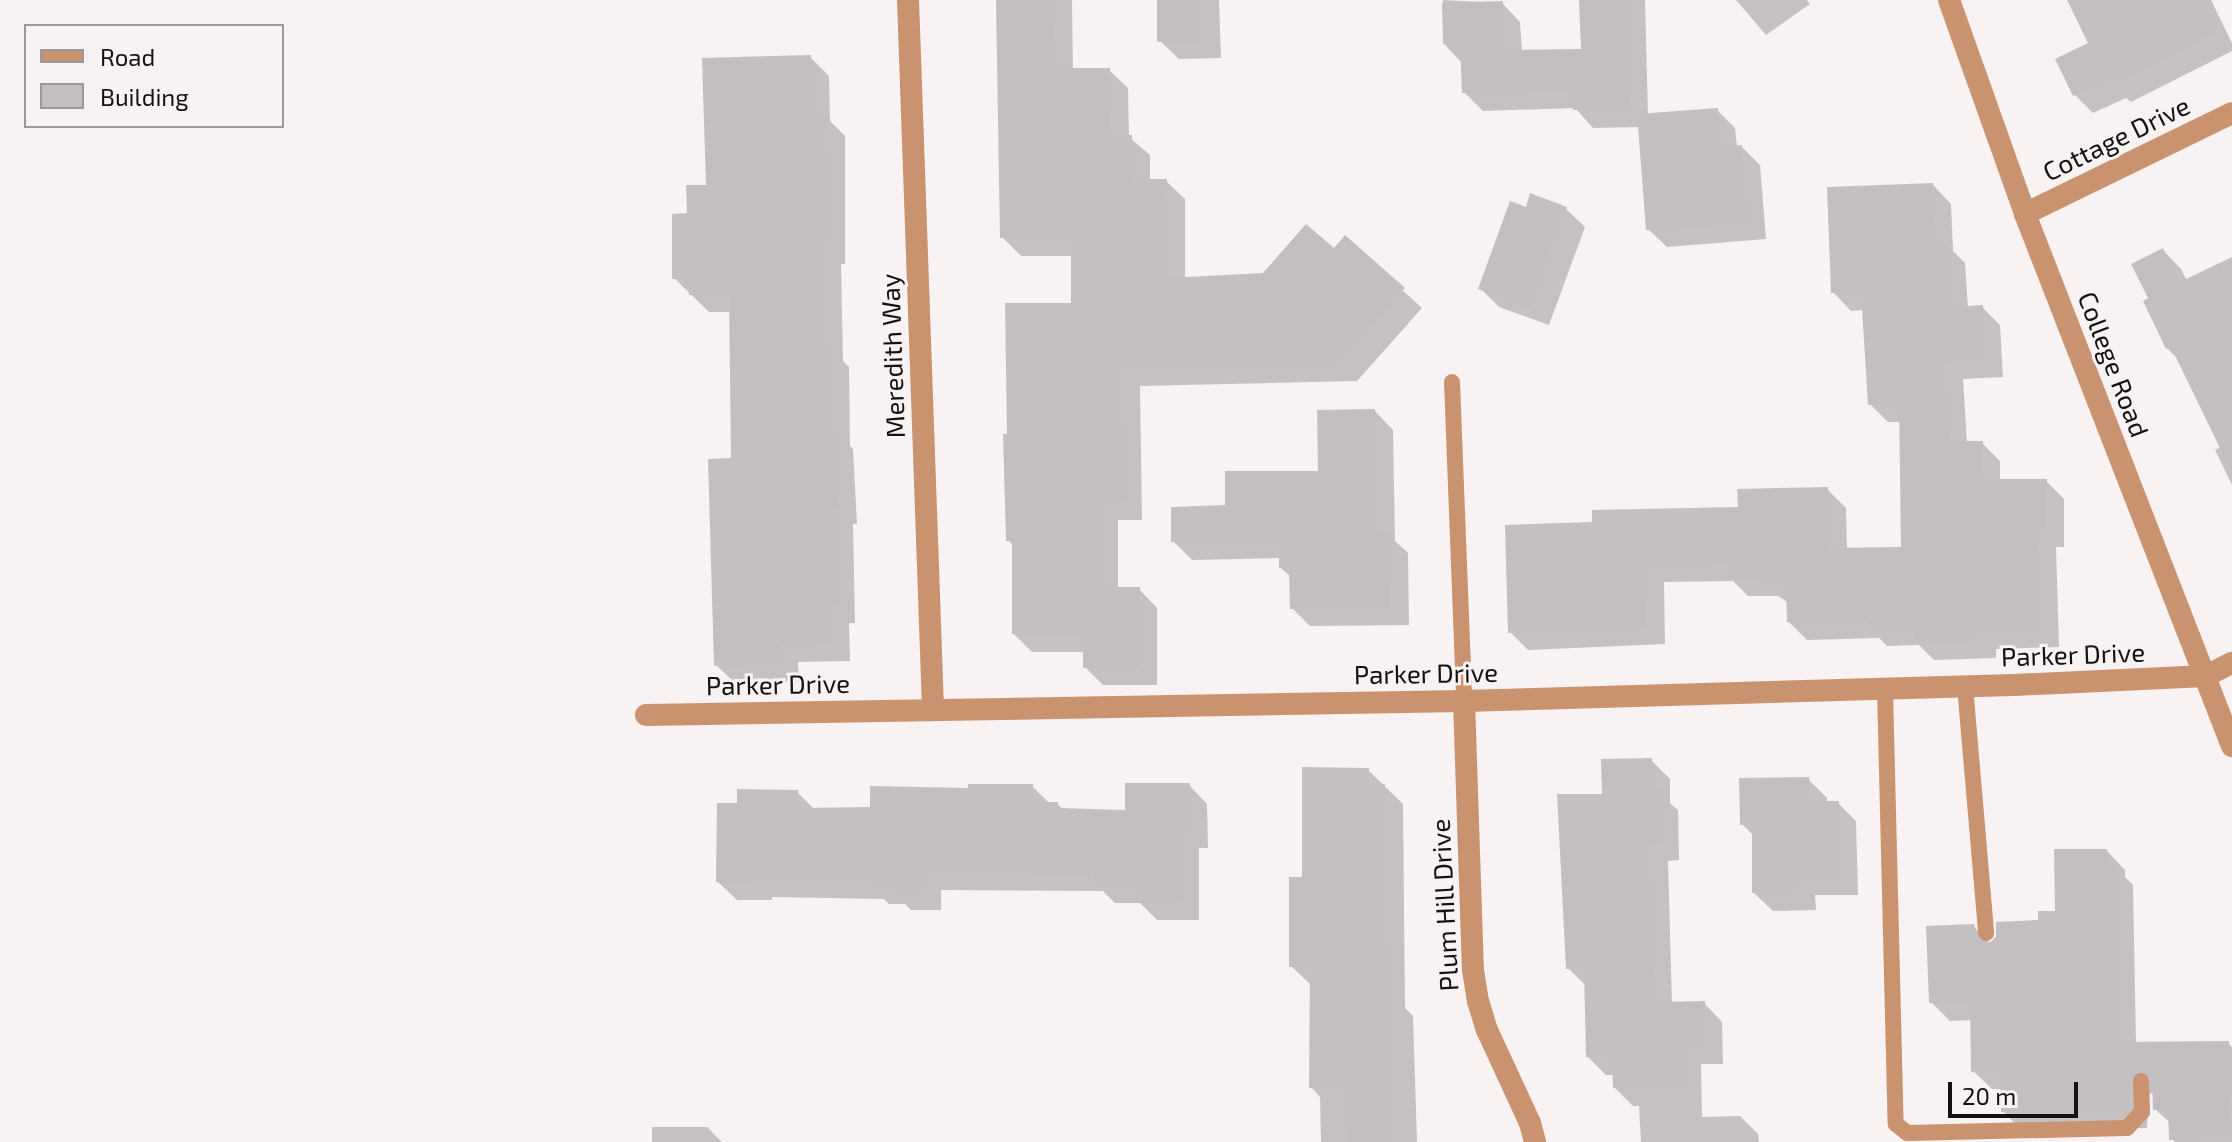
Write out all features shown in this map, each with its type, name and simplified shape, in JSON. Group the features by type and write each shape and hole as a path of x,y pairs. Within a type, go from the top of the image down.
{"street":[{"name":"Meredith Way","path":"908,0 933,710"},
{"name":"College Road","path":"1949,0 2025,214 2232,746"},
{"name":"Cottage Drive","path":"2025,214 2232,113"},
{"path":"2206,676 2232,663"},
{"name":"Parker Drive","path":"646,715 1464,701 2206,676"},
{"name":"Plum Hill Drive","path":"1464,701 1475,986 1487,1030 1516,1089 1535,1142"}],"lane":[{"path":"1452,382 1464,701"},
{"path":"1965,686 1986,933"},
{"path":"1885,689 1896,1124 1907,1133 2127,1128 2142,1112 2141,1081"}],"building":[{"path":"996,0 1054,0 1056,68 1110,68 1111,135 1132,135 1133,179 1167,179 1168,278 1263,273 1306,224 1334,248 1345,235 1405,288 1339,364 1122,368 1125,502 1100,503 1100,587 1140,587 1140,668 1083,668 1083,635 1012,634 1012,541 1006,541 1003,434 1007,434 1005,303 1071,303 1071,238 1000,238"},
{"path":"1157,0 1202,0 1202,42 1157,42"},
{"path":"1579,0 1628,0 1631,109 1573,110 1572,90 1462,93 1460,44 1443,44 1442,3 1503,1 1505,50 1581,49"},
{"path":"2067,0 2203,0 2218,31 2111,85 2108,80 2073,96 2055,59 2088,43"},
{"path":"811,55 813,117 827,116 828,246 824,246 826,346 832,346 833,429 836,429 838,606 831,606 832,643 781,644 781,664 714,666 708,459 731,458 729,295 689,295 688,279 672,279 672,214 687,213 686,185 706,185 702,58"},
{"path":"1718,108 1721,147 1742,145 1749,222 1646,230 1637,114"},
{"path":"1933,183 1936,243 1948,243 1951,307 1983,305 1986,359 1945,362 1951,441 1983,441 1983,479 2047,479 2047,529 2038,529 2042,630 1978,632 1979,641 1913,642 1913,628 1867,629 1867,620 1787,622 1786,585 1764,585 1764,578 1728,579 1728,563 1646,565 1647,627 1508,633 1505,525 1592,522 1592,510 1738,507 1737,489 1828,487 1830,548 1901,547 1899,403 1868,405 1861,292 1831,293 1827,187"},
{"path":"1530,193 1567,207 1531,308 1478,289 1510,201 1526,207"},
{"path":"2163,248 2180,282 2232,257 2232,473 2171,347 2166,349 2143,301 2148,298 2131,264"},
{"path":"1375,409 1378,533 1390,533 1391,608 1290,609 1289,568 1279,568 1279,545 1270,545 1270,541 1171,542 1171,507 1225,505 1225,471 1318,471 1317,410"},
{"path":"1652,758 1653,790 1661,790 1662,843 1650,843 1656,1002 1705,1001 1706,1046 1684,1046 1684,1087 1613,1088 1612,1057 1586,1057 1584,968 1566,969 1557,794 1602,794 1601,759"},
{"path":"1302,767 1369,768 1369,784 1385,784 1388,995 1395,995 1394,1142 1345,1142 1344,1089 1309,1088 1310,967 1289,967 1289,877 1302,877"},
{"path":"1809,777 1810,801 1839,801 1841,877 1798,878 1798,892 1752,893 1752,824 1740,825 1739,778"},
{"path":"1125,783 1190,783 1190,831 1181,831 1181,902 1136,902 1137,885 1094,885 1094,874 924,872 923,893 890,892 890,887 869,886 869,881 755,879 755,883 716,882 717,803 737,803 737,789 798,790 798,808 870,807 870,786 968,788 968,784 1033,784 1033,802 1058,802 1058,808 1125,810"},
{"path":"2054,849 2107,849 2108,864 2116,864 2118,1042 2229,1041 2232,1139 2169,1140 2168,1109 2153,1110 2152,1080 2141,1070 2131,1077 2129,1110 2001,1112 1999,1071 1971,1072 1970,1002 1929,1003 1926,926 1974,924 1977,939 1988,944 1996,937 1996,922 2038,920 2038,911 2055,911"}]}
